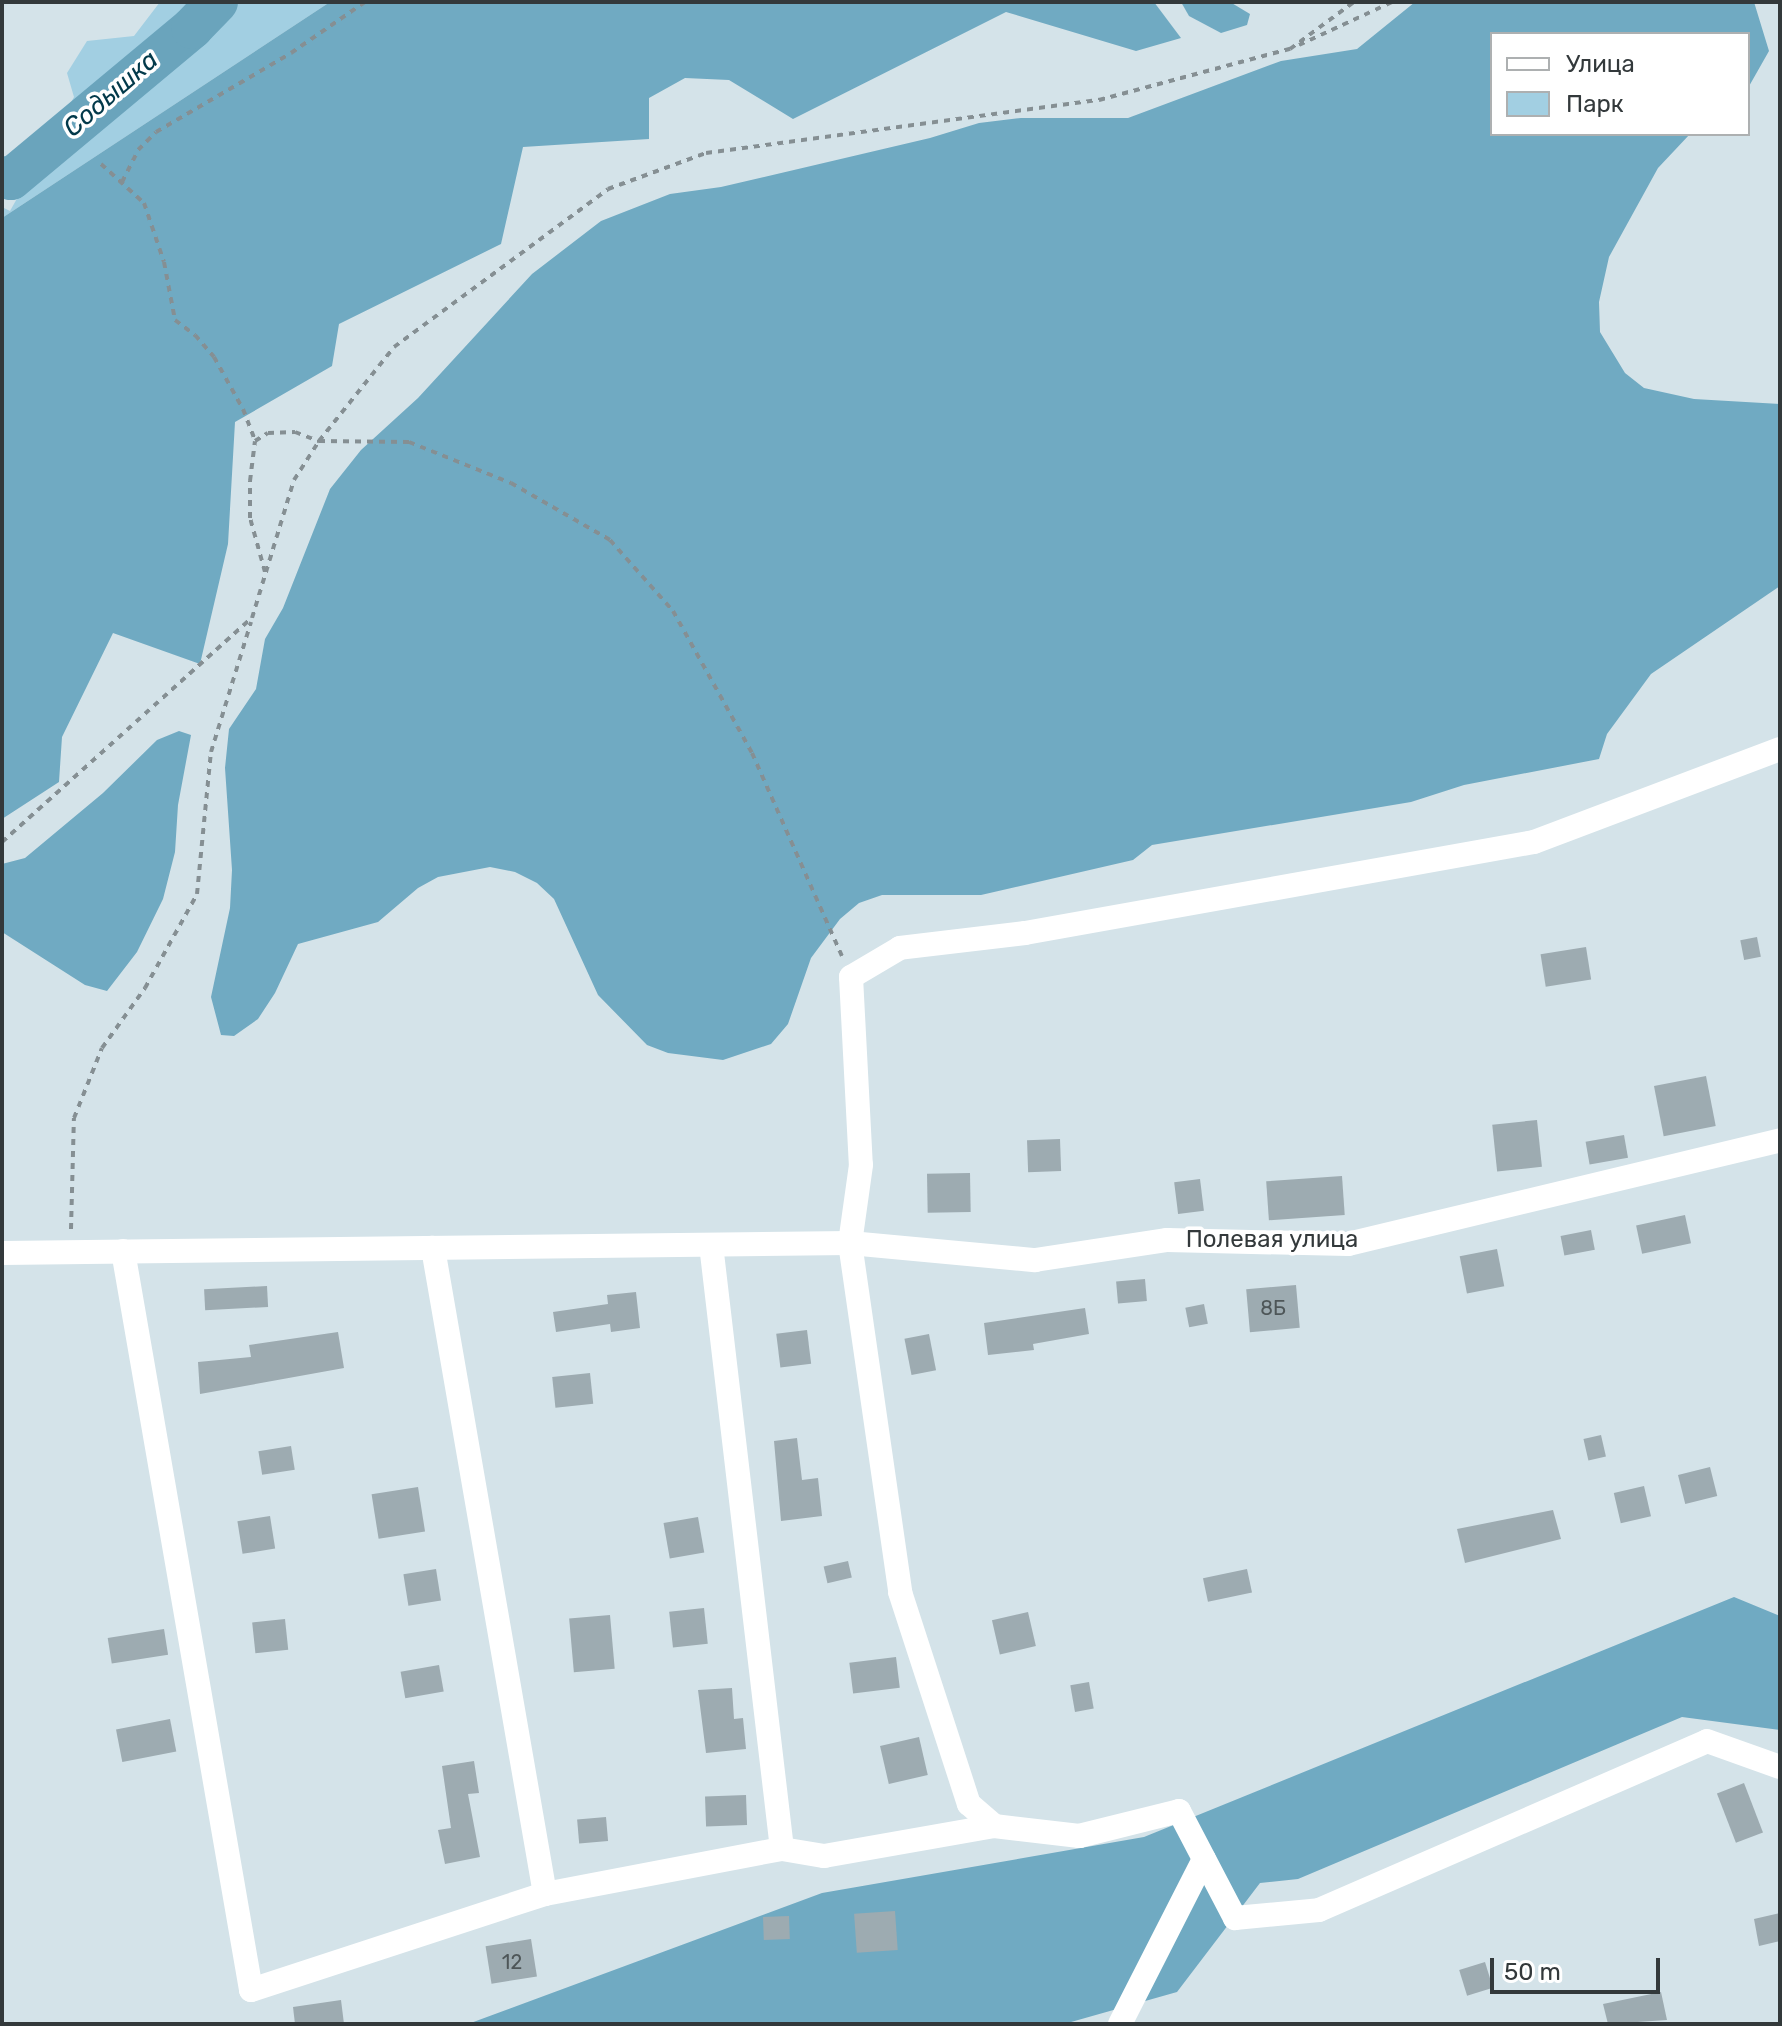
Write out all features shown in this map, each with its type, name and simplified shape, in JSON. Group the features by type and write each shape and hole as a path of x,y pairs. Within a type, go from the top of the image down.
{"street":[{"path":"994,1826 969,1804 900,1592 850,1243 861,1165 851,977 900,948 1025,933 1534,842 1780,749"},
{"name":"Полевая улица","path":"2,1253 850,1243 1035,1260 1167,1240 1348,1244 1780,1140"},
{"path":"711,1245 782,1849"},
{"path":"433,1248 545,1894"},
{"path":"123,1251 251,1990 545,1894 782,1849 824,1856 994,1826 1079,1836 1179,1811 1235,1918 1319,1910 1707,1741 1780,1767"},
{"path":"1120,2024 1204,1859"}],"path":[{"path":"122,182 138,150 156,132 291,53 365,2"},
{"path":"1290,49 1354,2"},
{"path":"71,1252 74,1118 102,1048 145,988 197,894 211,752 294,480 319,441 394,347 608,189 706,153 1099,100 1290,49 1392,2"},
{"path":"101,164 144,203 164,262 175,320 195,335 214,357 243,409 255,441 250,518 265,572"},
{"path":"255,441 268,433 295,432 319,441 409,442 511,483 610,540 673,611 752,753 851,977"},
{"path":"2,842 252,618"}],"green space":[{"path":"160,2 330,2 2,218 2,207 10,211 74,97 67,73 87,41 134,36"}],"shaded area":[{"path":"330,2 1154,2 1181,38 1136,51 1006,12 793,119 729,80 685,78 649,98 649,139 523,147 501,244 339,324 332,366 235,422 228,544 200,664 113,633 62,737 59,782 2,819 2,218"},
{"path":"1181,2 1230,2 1250,14 1247,25 1221,33 1189,16"},
{"path":"1415,2 1754,2 1769,51 1750,84 1750,32 1490,32 1490,136 1688,136 1658,168 1609,257 1599,302 1600,332 1625,373 1644,388 1694,399 1780,404 1780,586 1651,674 1607,734 1599,759 1464,785 1411,802 1152,845 1133,860 981,895 882,895 859,903 840,919 811,958 788,1024 771,1044 723,1060 668,1053 647,1045 598,995 554,899 537,883 515,872 490,867 438,877 418,888 378,922 298,944 275,993 258,1019 234,1036 221,1035 211,997 230,908 232,870 225,768 229,729 256,689 265,639 283,608 330,489 361,450 418,398 532,274 601,221 670,194 721,187 930,138 979,123 1021,118 1128,118 1281,61 1357,49"},
{"path":"179,731 191,735 178,805 175,852 163,899 137,952 107,991 85,985 2,932 2,864 25,858 103,793 157,740"},
{"path":"1734,1597 1780,1616 1780,1730 1682,1717 1298,1879 1260,1883 1177,1992 1064,2024 468,2024 822,1893 1144,1837"}],"building":[{"path":"1757,937 1761,957 1744,960 1740,940"},
{"path":"1586,947 1591,980 1546,987 1541,954"},
{"path":"1706,1076 1716,1126 1664,1136 1654,1086"},
{"path":"1537,1120 1542,1167 1497,1171 1492,1125"},
{"path":"1624,1135 1628,1158 1590,1164 1586,1142"},
{"path":"1060,1139 1061,1171 1028,1172 1027,1140"},
{"path":"970,1173 971,1212 928,1213 927,1174"},
{"path":"1342,1176 1345,1215 1269,1220 1266,1181"},
{"path":"1200,1179 1204,1211 1178,1214 1174,1182"},
{"path":"1685,1215 1691,1243 1642,1254 1636,1225"},
{"path":"1591,1230 1595,1250 1564,1256 1561,1236"},
{"path":"1497,1249 1504,1286 1467,1294 1460,1256"},
{"path":"1145,1279 1147,1301 1118,1303 1116,1282"},
{"path":"1296,1285 1300,1328 1250,1332 1246,1289"},
{"path":"267,1286 268,1307 205,1310 204,1289"},
{"path":"636,1292 640,1328 611,1332 610,1324 556,1332 553,1312 608,1304 607,1295"},
{"path":"1204,1304 1208,1324 1189,1327 1185,1308"},
{"path":"1085,1308 1089,1334 1033,1344 1034,1350 988,1355 984,1323"},
{"path":"807,1330 811,1364 780,1368 776,1334"},
{"path":"338,1332 344,1368 200,1394 198,1362 251,1357 249,1345"},
{"path":"929,1334 936,1370 912,1375 904,1339"},
{"path":"590,1373 593,1404 555,1408 552,1377"},
{"path":"1601,1435 1606,1456 1588,1460 1583,1439"},
{"path":"797,1438 802,1480 818,1478 822,1516 781,1521 774,1441"},
{"path":"291,1446 295,1470 262,1475 258,1451"},
{"path":"1710,1467 1717,1496 1685,1504 1678,1475"},
{"path":"1644,1486 1651,1516 1621,1523 1614,1493"},
{"path":"418,1487 425,1531 379,1539 372,1494"},
{"path":"1553,1510 1561,1539 1465,1563 1457,1529"},
{"path":"270,1516 275,1549 243,1554 237,1521"},
{"path":"698,1517 704,1552 670,1559 664,1523"},
{"path":"848,1561 852,1578 827,1583 824,1567"},
{"path":"436,1569 441,1601 408,1606 403,1574"},
{"path":"1247,1569 1252,1592 1208,1602 1203,1578"},
{"path":"704,1608 708,1644 673,1647 669,1612"},
{"path":"1028,1612 1036,1646 1000,1654 992,1620"},
{"path":"610,1615 615,1669 574,1672 569,1619"},
{"path":"285,1619 288,1650 255,1653 252,1622"},
{"path":"164,1629 168,1655 112,1664 108,1638"},
{"path":"896,1657 900,1688 853,1693 849,1663"},
{"path":"439,1665 444,1692 405,1698 401,1672"},
{"path":"1089,1682 1094,1709 1075,1712 1070,1685"},
{"path":"732,1688 734,1719 743,1718 746,1749 706,1753 698,1690"},
{"path":"170,1719 176,1751 122,1762 116,1729"},
{"path":"919,1737 928,1775 889,1784 880,1746"},
{"path":"474,1761 479,1793 468,1794 480,1857 445,1864 438,1830 451,1828 442,1766"},
{"path":"1744,1783 1763,1832 1736,1843 1717,1793"},
{"path":"746,1795 747,1825 706,1826 705,1796"},
{"path":"606,1817 608,1841 579,1843 577,1820"},
{"path":"895,1911 898,1950 857,1953 854,1914"},
{"path":"1780,1913 1780,1941 1759,1946 1754,1919"},
{"path":"789,1916 790,1939 764,1940 763,1917"},
{"path":"531,1939 537,1977 492,1984 486,1946"},
{"path":"1485,1962 1493,1988 1467,1996 1459,1970"},
{"path":"1661,1992 1667,2020 1608,2024 1603,2004"},
{"path":"341,2000 344,2024 295,2024 293,2007"}],"waterway":[{"name":"Содышка","path":"2,177 11,179 192,28 217,2"}]}
